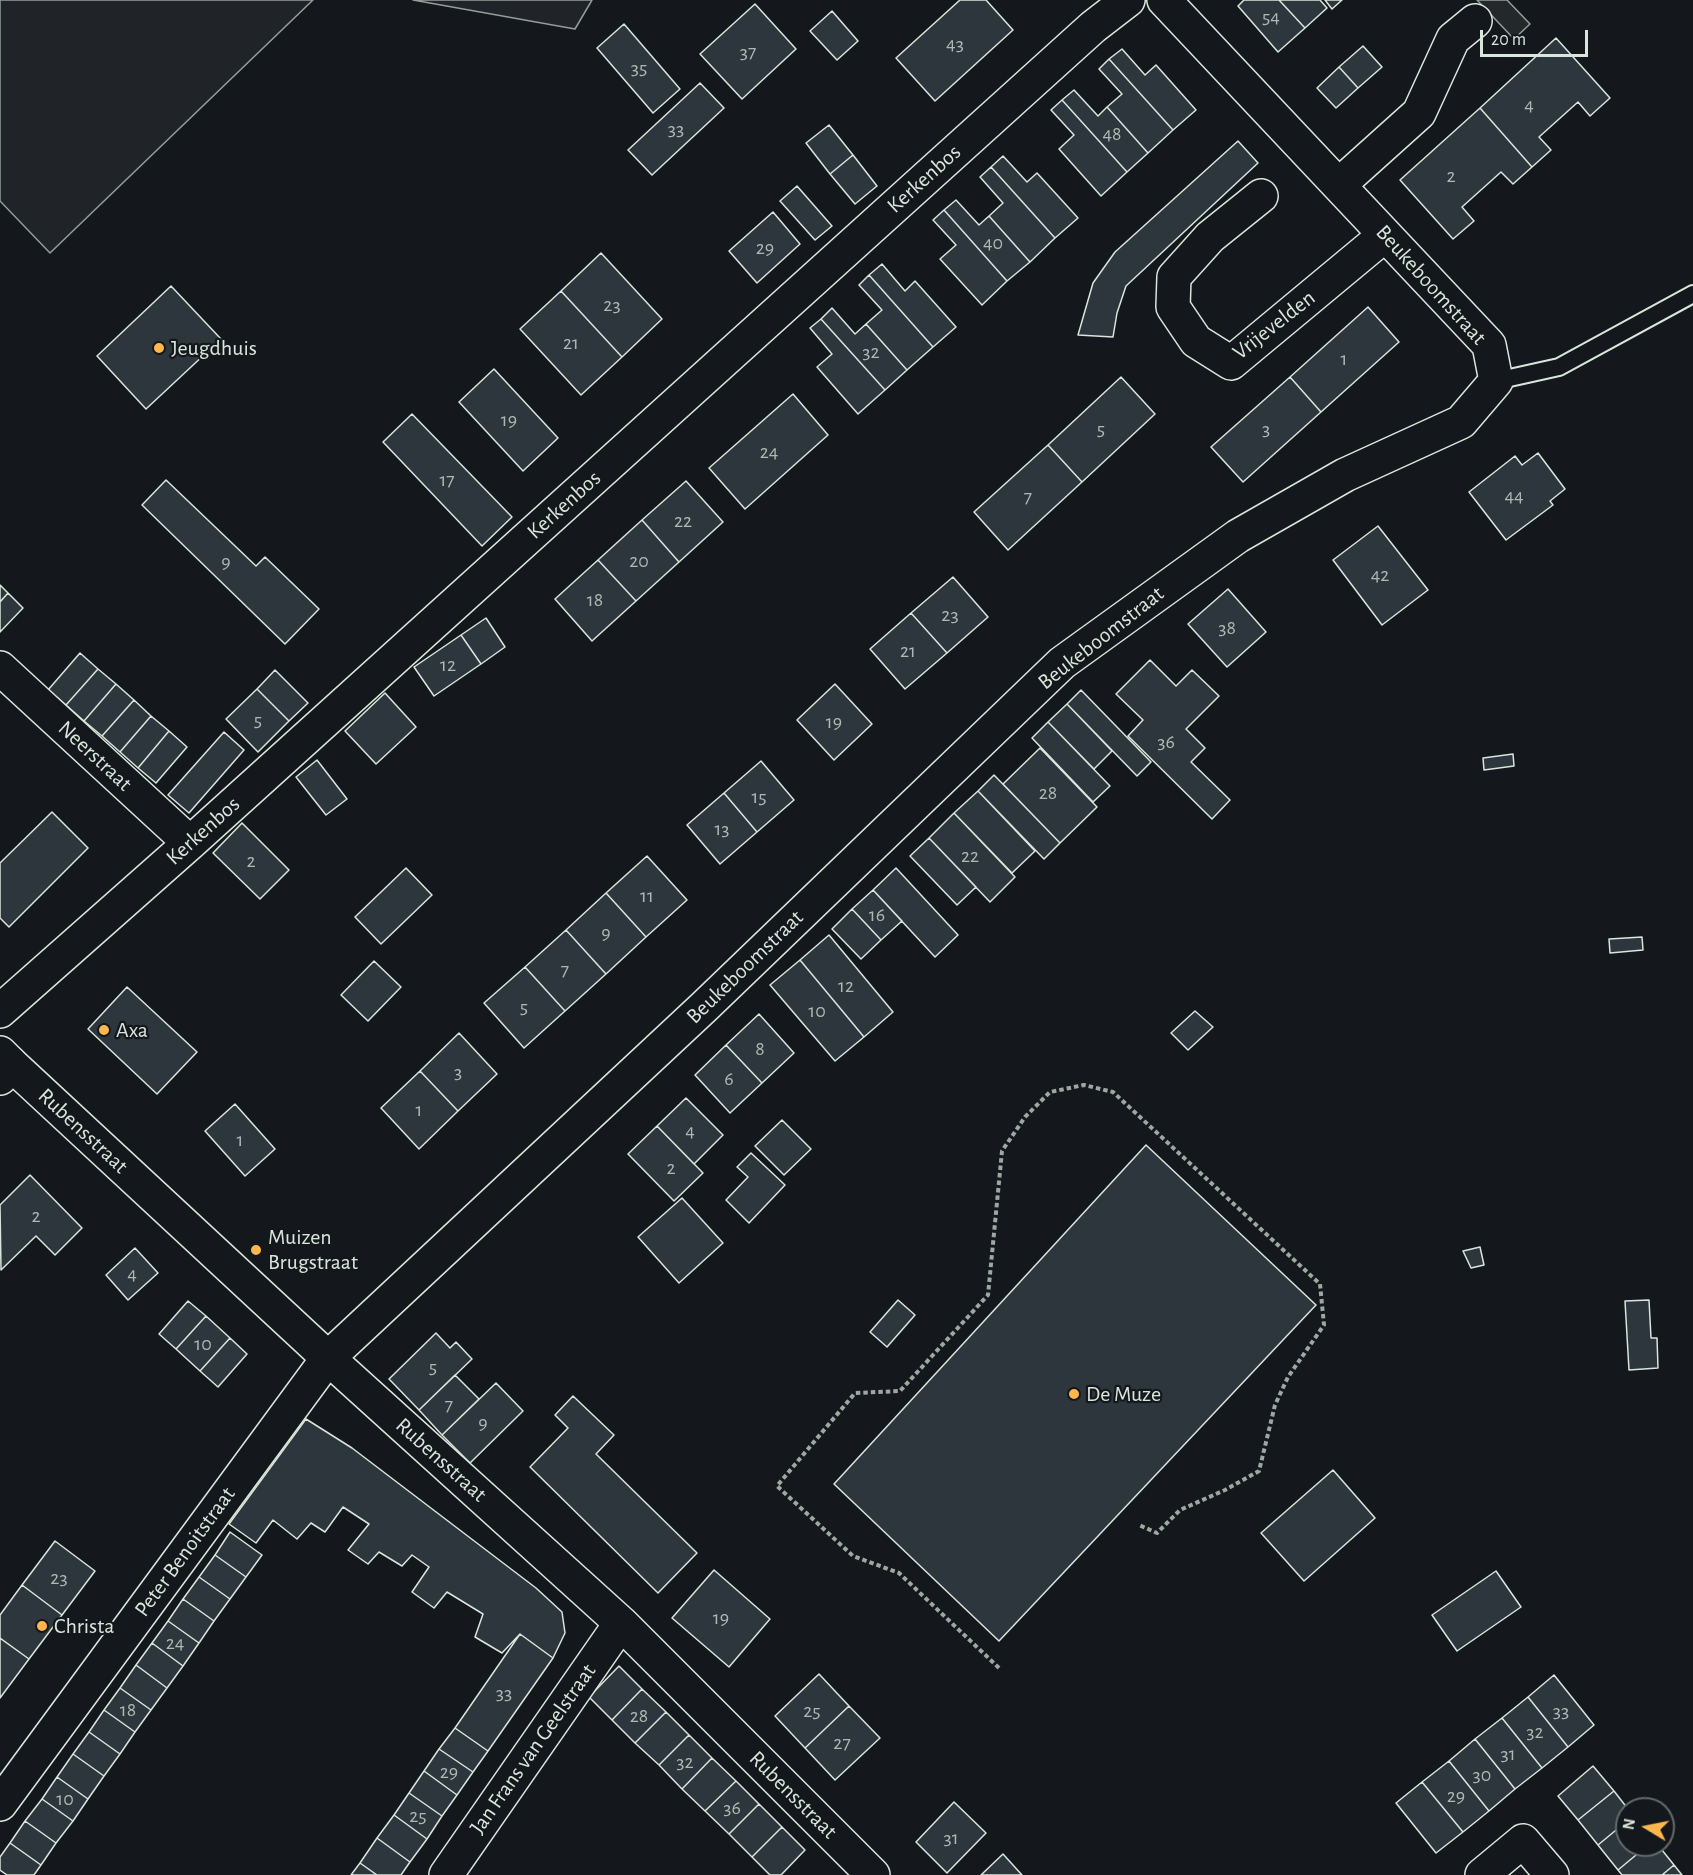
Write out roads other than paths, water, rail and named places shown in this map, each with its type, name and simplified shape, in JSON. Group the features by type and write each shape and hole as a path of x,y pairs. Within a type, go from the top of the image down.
{"street":[{"name":"Kerkenbos","path":"0,1011 190,843 1075,43 1128,0"},
{"name":"Beukeboomstraat","path":"328,1358 704,1007 1062,663 1238,536 1345,475 1461,422 1496,381 1489,345 1340,184 1164,0"},
{"path":"1340,184 1419,113 1453,39 1475,21"},
{"name":"Vrijevelden","path":"1261,195 1210,237 1174,277 1173,307 1196,341 1232,363 1385,235"},
{"name":"Neerstraat","path":"0,668 190,843"},
{"name":"Rubensstraat","path":"3,1065 621,1623 873,1875"},
{"name":"Peter Benoitstraat","path":"0,1804 328,1358"},
{"name":"Jan Frans van Geelstraat","path":"446,1875 621,1623"},
{"path":"1482,1875 1523,1841 1552,1875"}],"lane":[{"path":"1496,381 1559,366 1693,294"}],"place":[{"name":"Jeugdhuis","path":"159,348"},
{"name":"Axa","path":"104,1030"},
{"name":"Muizen Brugstraat","path":"256,1250"},
{"name":"De Muze","path":"1074,1394"},
{"name":"Christa","path":"42,1626"}]}
